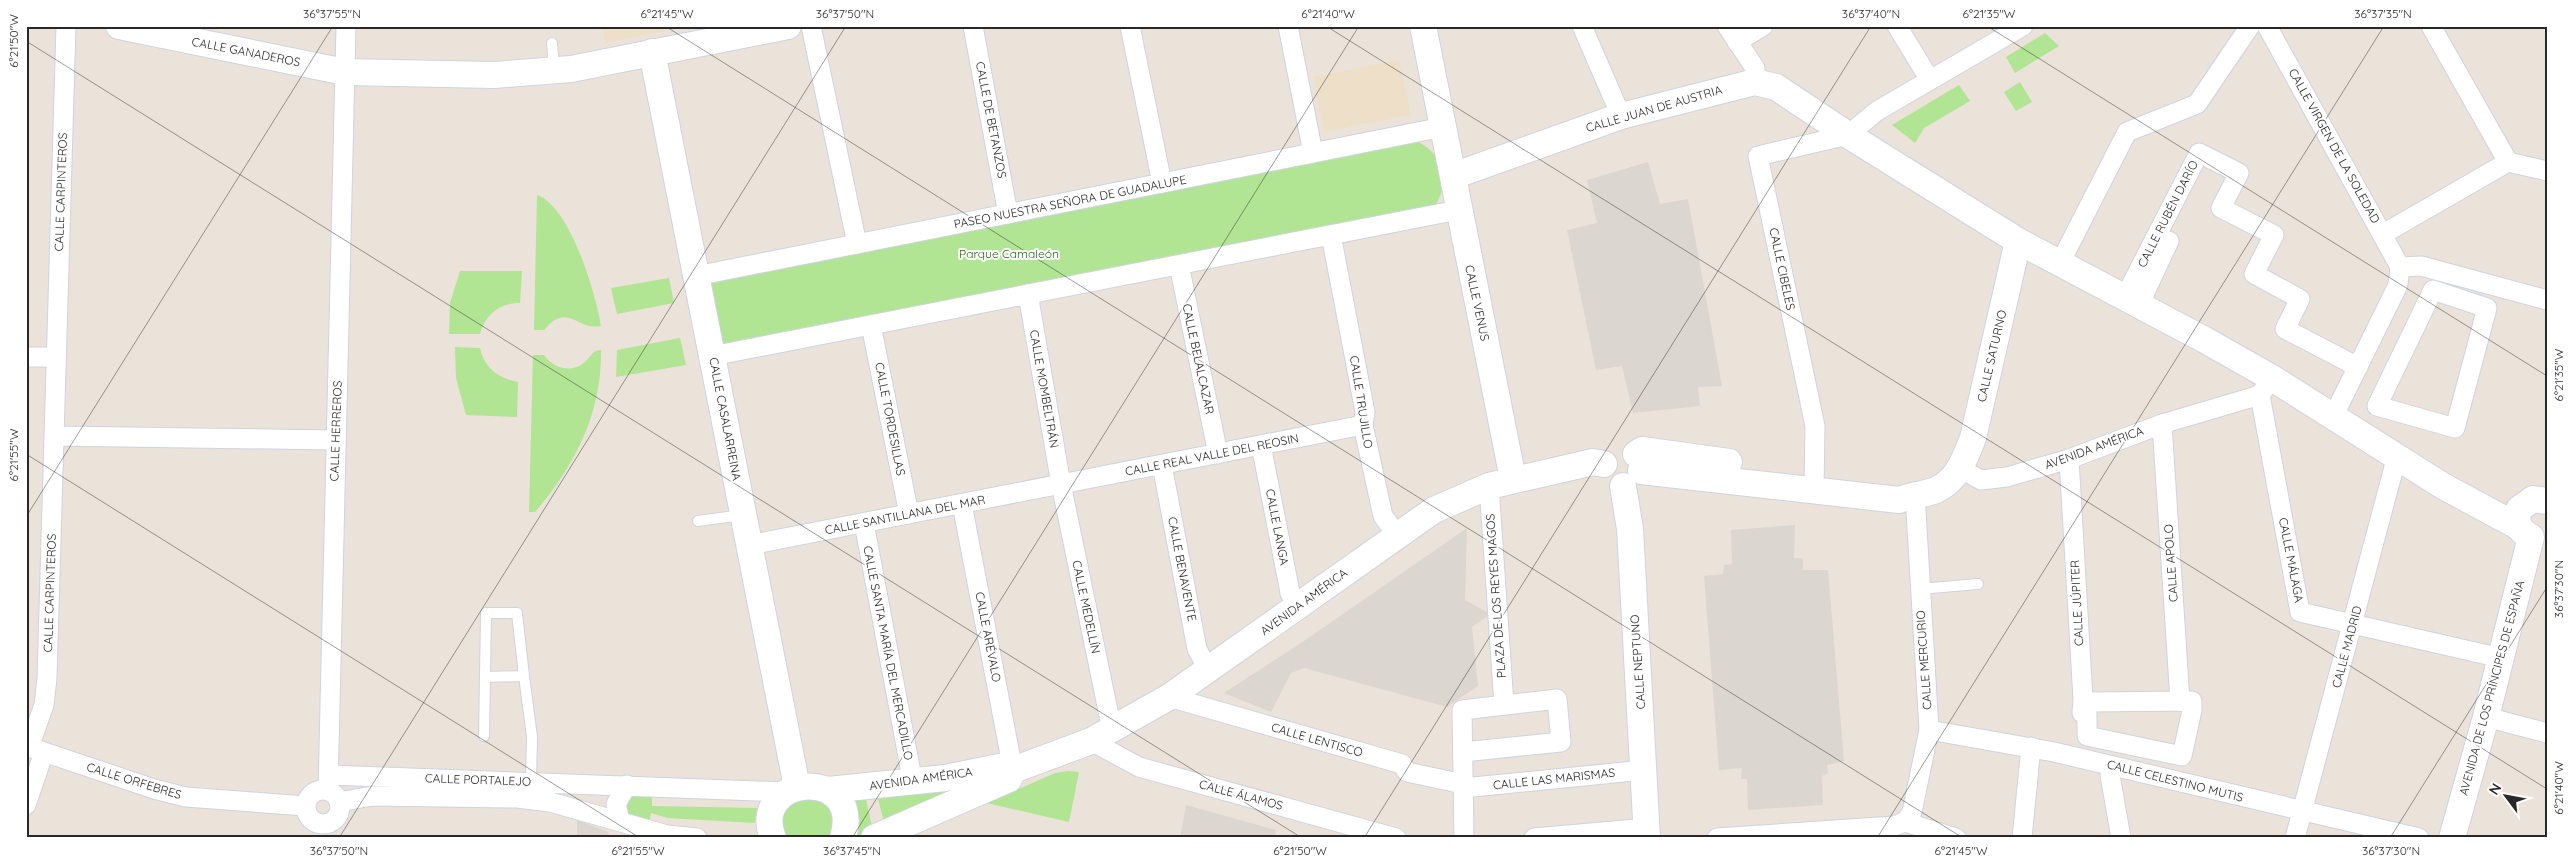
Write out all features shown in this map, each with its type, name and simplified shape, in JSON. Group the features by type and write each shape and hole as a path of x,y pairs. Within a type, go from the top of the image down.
{"street":[{"name":"CALLE CARPINTEROS","path":"26,805 33,749 44,705 47,678 66,26"},
{"name":"CALLE GANADEROS","path":"119,26 345,72 494,74 554,70 788,26"},
{"name":"CALLE HERREROS","path":"332,789 330,733 335,440 346,95 346,26"},
{"path":"811,26 857,244"},
{"name":"CALLE DE BETANZOS","path":"973,26 1008,214"},
{"path":"1130,26 1162,183"},
{"path":"1288,26 1314,153"},
{"name":"CALLE VENUS","path":"1423,26 1458,210 1513,479"},
{"path":"1582,26 1621,116"},
{"path":"1727,26 1756,68 1755,82 1776,87 1848,135 2018,241 2132,301 2266,386 2333,417 2474,503 2538,520"},
{"path":"1738,42 1763,26"},
{"path":"1848,135 1877,111 2024,26"},
{"path":"2060,263 2127,132 2197,104 2250,26"},
{"name":"CALLE VIRGEN DE LA SOLEDAD","path":"2267,26 2400,267"},
{"path":"2431,26 2508,162"},
{"path":"1900,27 1930,80"},
{"name":"CALLE CASALARREINA","path":"652,52 749,545 791,789"},
{"name":"CALLE JUAN DE AUSTRIA","path":"1453,176 1621,116 1755,82"},
{"name":"PASEO NUESTRA SEÑORA DE GUADALUPE","path":"696,276 1443,128"},
{"name":"CALLE CIBELES","path":"1815,481 1815,426 1758,156 1848,135"},
{"name":"CALLE RUBÉN DARÍO","path":"2132,301 2199,153 2239,173 2221,208 2274,235 2254,274 2300,299 2285,330 2358,367"},
{"path":"2383,234 2508,162 2547,171"},
{"name":"CALLE RUBÉN DARÍO","path":"2132,301 2150,286 2156,268 2193,194"},
{"path":"712,356 1458,210"},
{"name":"CALLE TRUJILLO","path":"1330,235 1365,412 1363,425 1383,516 1397,535"},
{"name":"CALLE SATURNO","path":"1961,469 1974,438 2018,241"},
{"name":"CALLE BELALCAZAR","path":"1179,265 1218,454"},
{"path":"2333,417 2398,285 2400,267 2421,266 2547,300"},
{"path":"2433,290 2488,308 2455,428 2377,406 2433,290"},
{"name":"CALLE MOMBELTRÁN","path":"1028,294 1061,484"},
{"name":"CALLE TORDESILLAS","path":"871,325 909,514"},
{"path":"26,357 56,357"},
{"name":"AVENIDA AMÉRICA","path":"1961,469 1981,480 2007,477 2069,459 2266,386"},
{"name":"CALLE MÁLAGA","path":"2266,386 2300,612 2501,658"},
{"name":"CALLE APOLO","path":"2162,424 2180,702"},
{"name":"CALLE REAL VALLE DEL REOSIN","path":"1061,484 1363,425"},
{"path":"54,436 335,440"},
{"name":"CALLE LANGA","path":"1261,445 1289,588 1298,606"},
{"name":"AVENIDA AMÉRICA","path":"874,838 1009,779 1014,770 1101,736 1169,697 1209,671 1434,510 1489,486 1513,479 1594,462 1604,464 1610,454 1620,449 1633,470"},
{"path":"1633,470 1642,450 1815,481 1901,485 1915,494 1936,490 1961,469"},
{"name":"CALLE MADRID","path":"2296,838 2397,456"},
{"name":"CALLE JÚPITER","path":"2069,459 2083,699 2078,746"},
{"name":"CALLE BENAVENTE","path":"1162,465 1197,649 1209,671"},
{"name":"CALLE NEPTUNO","path":"1633,470 1630,539 1647,833"},
{"name":"CALLE SANTILLANA DEL MAR","path":"749,545 1061,484"},
{"name":"CALLE MEDELLÍN","path":"1061,484 1101,736"},
{"name":"PLAZA DE LOS REYES MAGOS","path":"1489,486 1504,705"},
{"name":"CALLE MERCURIO","path":"1905,822 1912,812 1930,730 1919,589 1915,494"},
{"name":"CALLE ARÉVALO","path":"962,504 1014,770"},
{"name":"AVENIDA DE LOS PRÍNCIPES DE ESPAÑA","path":"2452,838 2538,520"},
{"name":"CALLE SANTA MARÍA DEL MERCADILLO","path":"864,523 913,782"},
{"name":"CALLE LENTISCO","path":"1169,697 1402,764 1407,772 1463,786"},
{"path":"1462,752 1561,742 1557,699 1462,710 1462,752 1464,838"},
{"path":"2192,701 2192,710 2182,756 2087,736 2086,702 2180,702 2192,701"},
{"path":"2486,717 2547,733"},
{"name":"CALLE CELESTINO MUTIS","path":"1930,730 2031,747 2419,838"},
{"name":"CALLE ÁLAMOS","path":"1101,736 1140,767 1396,838"},
{"path":"2022,838 2031,747"},
{"name":"CALLE ORFEBRES","path":"33,749 154,789 186,797 305,806"},
{"name":"AVENIDA AMÉRICA","path":"791,789 818,786 828,790 913,782 1004,766 1014,770"},
{"path":"2112,766 2110,774 2121,838"},
{"name":"CALLE LAS MARISMAS","path":"1463,786 1644,770"},
{"name":"CALLE PORTALEJO","path":"332,789 531,782 791,789"},
{"path":"620,821 616,804 628,785"},
{"path":"332,789 337,817 329,831 308,817 305,806 313,792 332,789"},
{"name":"CALLE PORTALEJO","path":"332,789 372,796 517,798 550,802 667,836 697,838"},
{"path":"773,838 770,824 772,812 777,801 791,789"},
{"path":"828,790 843,807 846,817 843,838"},
{"path":"1717,838 1894,826 1905,822 1956,838"},
{"path":"1534,838 1647,833"}],"lane":[{"path":"552,43 554,70"},
{"path":"698,521 743,515"},
{"path":"1919,589 1978,584"},
{"path":"484,736 486,613 518,613 532,737 531,782"},
{"path":"485,677 524,676"}],"shaded area":[{"path":"602,26 691,26 605,43"},
{"path":"1399,60 1411,115 1324,132 1313,77"},
{"path":"1648,162 1660,204 1688,199 1722,386 1698,387 1700,406 1633,413 1622,366 1596,370 1567,230 1597,223 1587,180"},
{"path":"1795,525 1794,558 1803,558 1803,570 1828,570 1844,761 1827,765 1828,773 1822,776 1823,805 1748,810 1747,779 1741,779 1742,768 1719,770 1704,576 1723,574 1724,565 1732,564 1731,530"},
{"path":"1467,528 1465,600 1490,614 1472,627 1478,686 1447,707 1304,668 1291,673 1271,712 1224,693 1304,641"},
{"path":"1186,805 1276,830 1274,838 1180,838"},
{"path":"577,820 608,832 610,838 577,838"}],"green space":[{"path":"2045,33 2059,46 2015,73 2006,57"},
{"path":"2020,82 2032,102 2016,111 2004,92"},
{"path":"1959,85 1970,101 1924,128 1915,143 1892,125"},
{"name":"Parque Camaleón","path":"1414,140 1432,152 1438,159 1441,168 1443,186 1435,206 724,344 718,338 709,289 712,281"},
{"path":"537,195 549,202 560,216 580,253 594,294 601,326 585,325 566,317 552,322 544,330 534,330"},
{"path":"460,271 522,271 520,303 506,305 494,311 485,321 480,334 449,334 450,303"},
{"path":"669,278 674,303 617,314 611,288"},
{"path":"680,338 686,365 616,377 617,350"},
{"path":"455,347 480,348 485,361 493,371 504,378 518,382 517,417 466,415 456,378"},
{"path":"601,350 597,395 583,437 574,457 562,476 535,512 529,512 533,355 544,355 553,364 569,369 581,365 594,352"},
{"path":"1001,772 885,827 877,794"},
{"path":"1079,772 1069,822 987,803 1055,773"},
{"path":"632,792 652,792 652,806 757,808 755,823 668,818 651,813 649,825 629,818 623,805"},
{"path":"810,795 833,810 833,838 783,838 782,820 785,810"},
{"path":"865,795 873,831 853,838 850,796"}]}
